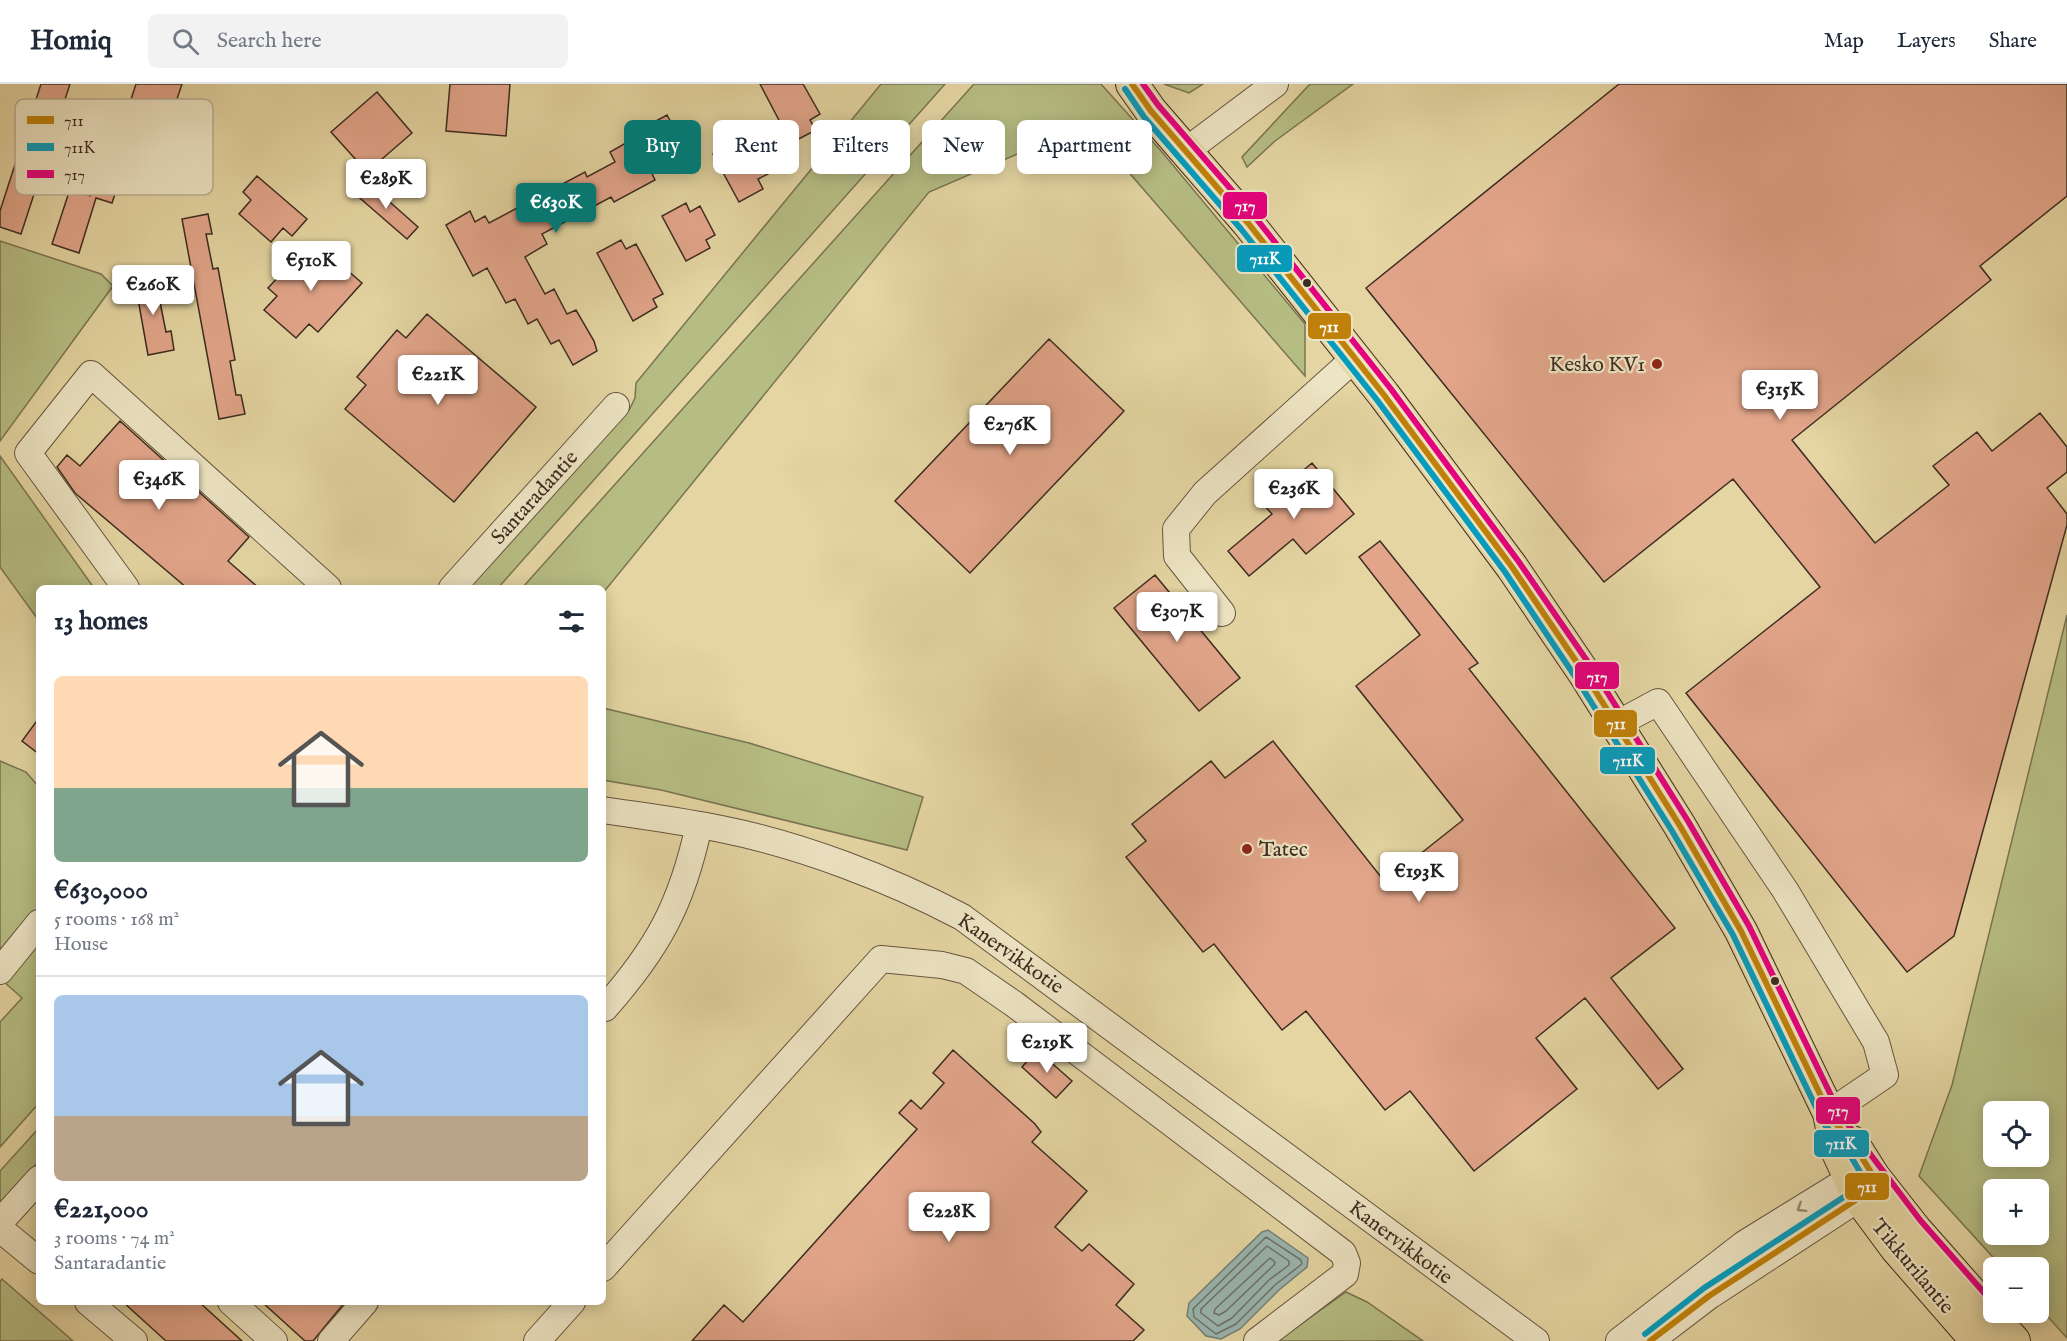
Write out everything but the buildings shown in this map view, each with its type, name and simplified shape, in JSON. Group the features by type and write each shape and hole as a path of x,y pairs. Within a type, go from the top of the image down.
{"main road":[{"name":"Tikkurilantie","path":"1132,84 1186,152 1248,223 1355,358 1512,567 1617,724 1741,932 1830,1116 1836,1148 1861,1184 1896,1248 1977,1341"},
{"name":"Tikkurilantie","path":"1861,1184 1915,1229 2014,1341"}],"street":[{"path":"1186,152 1275,84"},
{"path":"1222,613 1176,556 1176,529 1206,494 1355,358"},
{"path":"124,585 28,453 91,374 325,585"},
{"name":"Santaradantie","path":"455,585 616,406"},
{"path":"1617,724 1658,702 1785,890 1876,1042 1885,1075 1830,1116"},
{"name":"Kanervikkotie","path":"606,810 722,829 840,863 893,882 962,916 1536,1341"},
{"path":"606,1011 639,969 671,917 690,867 699,825"},
{"path":"0,971 36,927"},
{"path":"606,1265 881,959 907,961 966,971 1014,1004 1343,1253 1347,1263 1345,1274 1257,1341"},
{"path":"0,1222 36,1182"},
{"path":"1620,1341 1744,1244 1861,1184"},
{"path":"1650,1341 1861,1184"},
{"path":"0,1229 36,1259"},
{"path":"92,1305 135,1341"},
{"path":"234,1305 274,1341"},
{"path":"331,1341 362,1305"},
{"path":"537,1341 569,1305"}],"green space":[{"path":"881,84 945,84 910,123 910,120 852,120"},
{"path":"974,84 1101,84 1133,120 1017,120 1017,154 1005,159 1005,120 942,120"},
{"path":"1164,84 1203,84 1189,93"},
{"path":"1310,84 1353,84 1275,141 1247,167 1242,157"},
{"path":"1152,141 1305,324 1305,376 1130,174 1152,174"},
{"path":"922,142 922,174 971,174 929,192 606,589 606,585 525,585 893,174 910,174 910,155"},
{"path":"811,169 811,174 865,174 501,585 471,585 629,410 635,398 636,383"},
{"path":"0,241 101,274 113,286 0,441"},
{"path":"0,456 92,585 36,585 36,617 0,567"},
{"path":"2067,615 2067,1338 2049,1318 2049,1257 1993,1257 1919,1176 1952,1085"},
{"path":"606,709 749,743 923,797 907,850 661,790 606,781"},
{"path":"0,761 26,772 36,784 36,911 0,952"},
{"path":"36,940 36,1106 0,1147 0,1022 22,998 3,981"},
{"path":"36,1131 36,1164 0,1203 0,1171"},
{"path":"2,1279 73,1341 0,1341 0,1282"},
{"path":"1346,1292 1367,1302 1423,1341 1277,1341"}],"water":[{"path":"1268,1230 1308,1258 1307,1267 1279,1290 1240,1329 1221,1339 1206,1336 1187,1316 1189,1303 1262,1232"}],"transit line":[{"name":"711","path":"1132,84 1151,111 1248,223 1384,395 1512,567 1584,673 1680,826 1741,931 1832,1119 1854,1145 1874,1177 1859,1198 1709,1296 1650,1341"},
{"name":"717","path":"1143,84 1158,105 1255,217 1391,389 1519,562 1592,668 1688,821 1749,926 1840,1114 1920,1220 1983,1292"},
{"name":"711K","path":"1125,89 1144,117 1241,229 1377,400 1505,572 1576,678 1672,831 1733,935 1824,1124 1847,1150 1863,1177 1853,1191 1704,1288 1645,1334"}],"place":[{"name":"Kesko KV1","path":"1657,364"},
{"name":"Tatec","path":"1247,849"}]}
